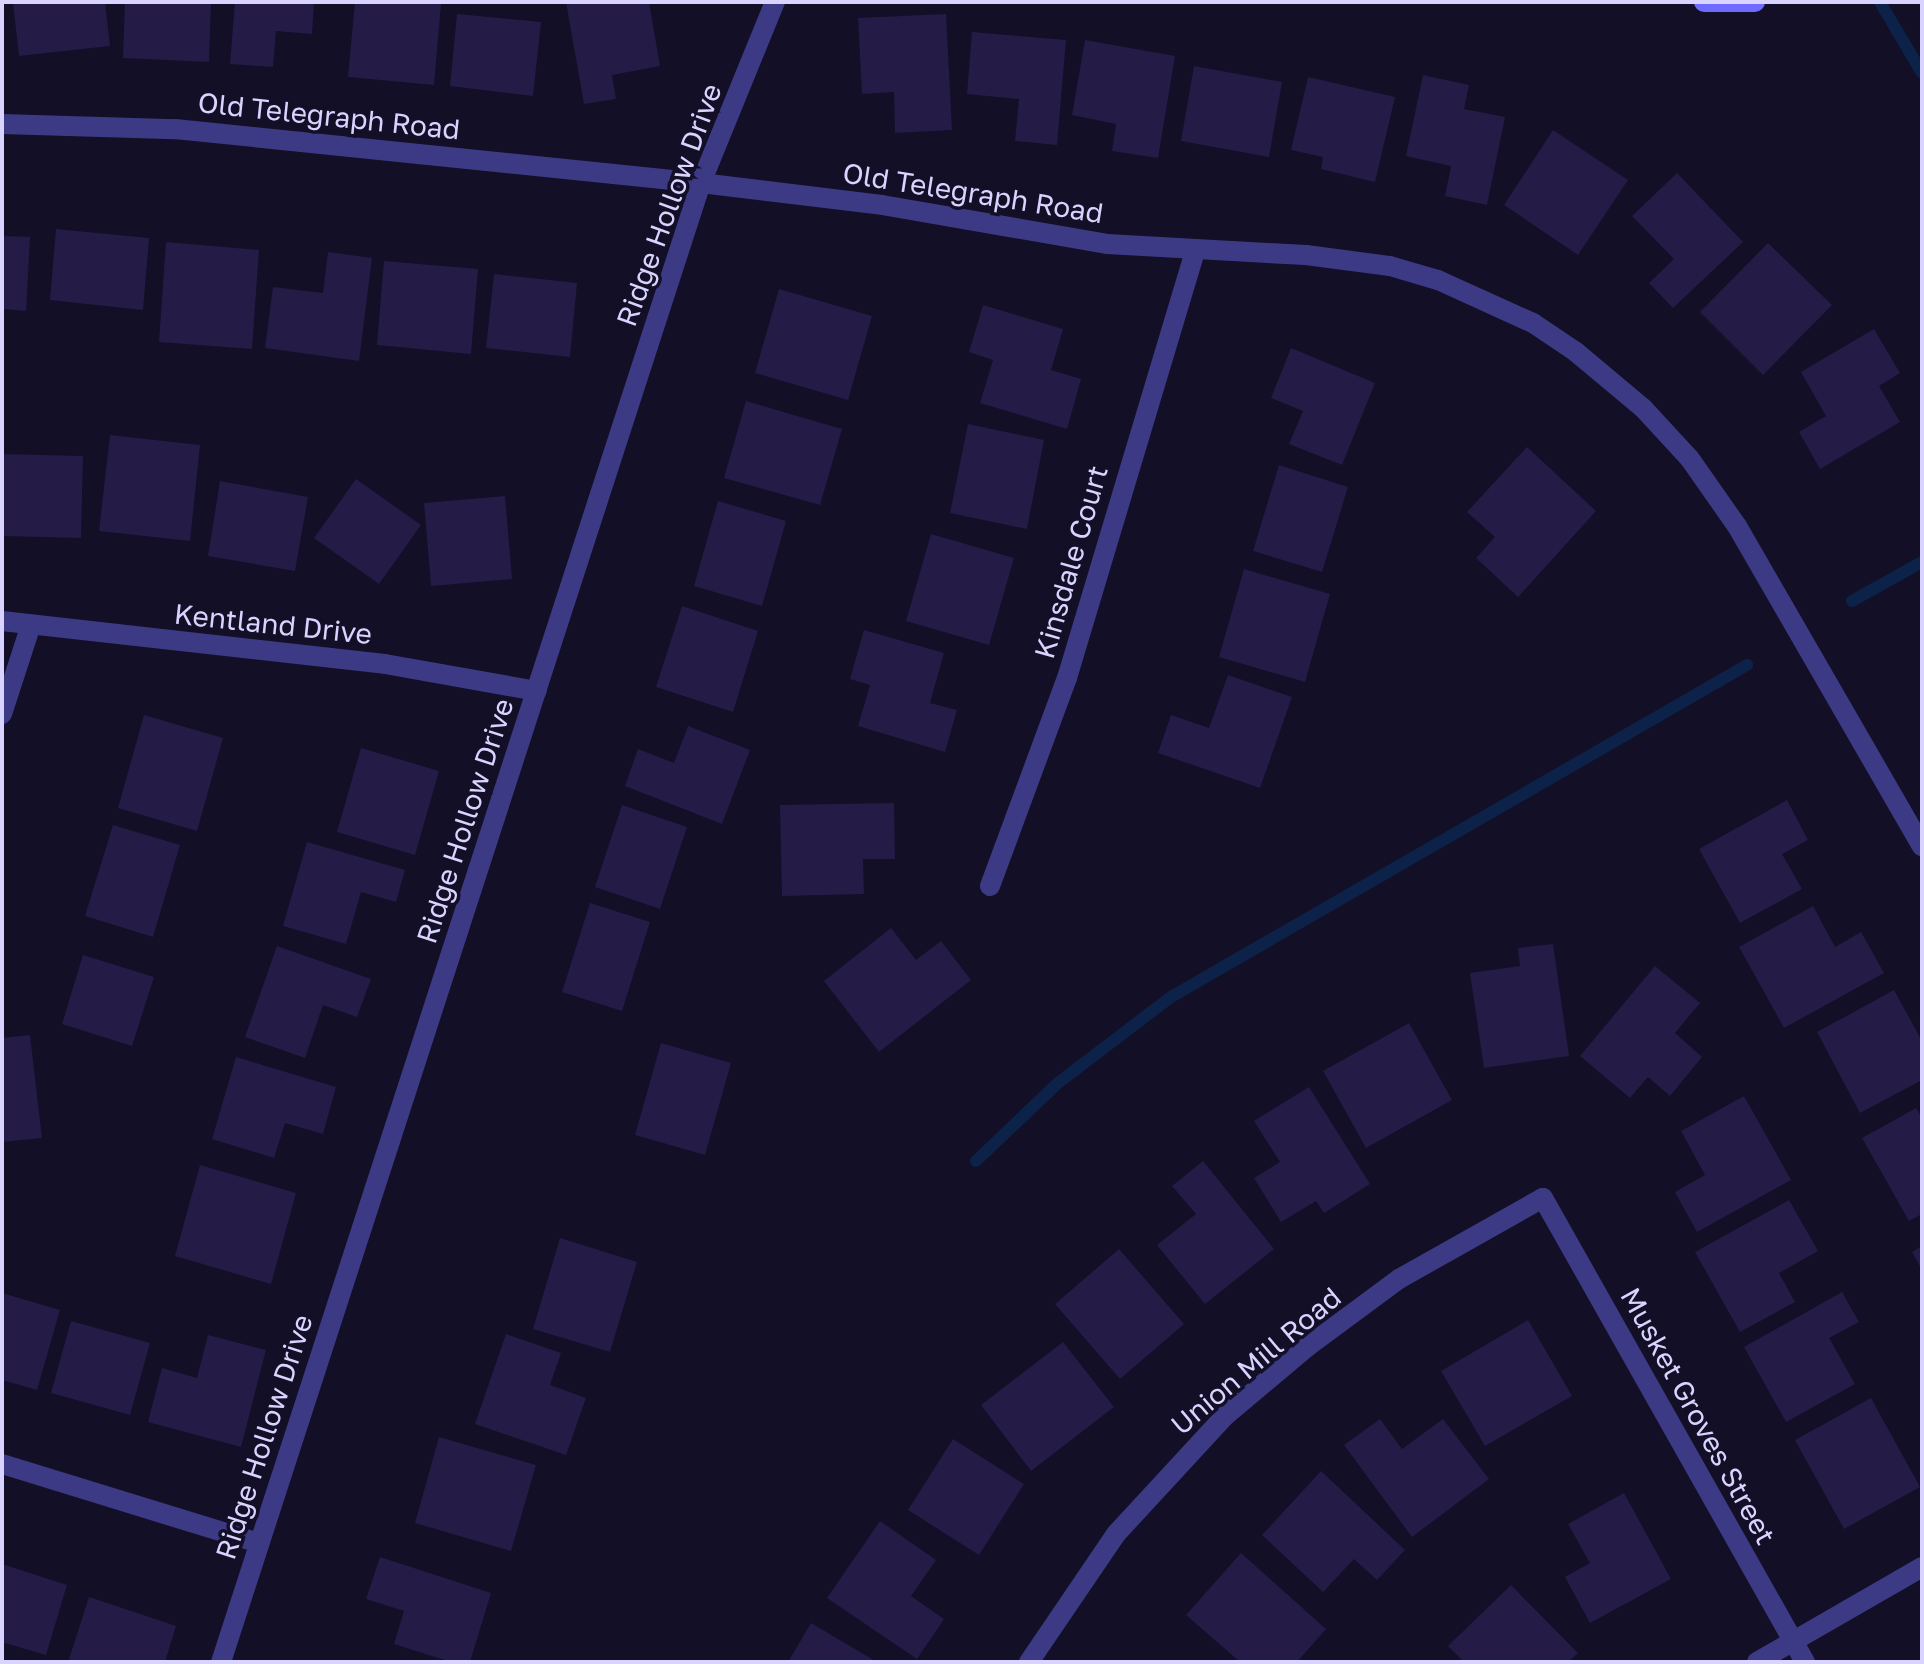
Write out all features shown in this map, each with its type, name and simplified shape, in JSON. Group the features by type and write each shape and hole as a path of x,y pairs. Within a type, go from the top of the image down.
{"main road":[{"path":"1704,2 1755,2"}],"street":[{"name":"Ridge Hollow Drive","path":"221,1662 701,183 775,2"},
{"name":"Old Telegraph Road","path":"2,124 175,129 701,183 882,205 1107,244 1306,255 1390,266 1438,280 1533,323 1576,352 1643,408 1690,459 1737,526 1922,847"},
{"name":"Kinsdale Court","path":"990,886 1067,678 1195,250"},
{"name":"Kentland Drive","path":"2,621 385,664 537,691"},
{"path":"2,714 31,625"},
{"name":"Musket Groves Street","path":"1543,1198 1805,1662"},
{"name":"Union Mill Road","path":"1029,1662 1116,1534 1226,1415 1307,1347 1399,1279 1543,1198"},
{"path":"2,1464 259,1543"},
{"path":"1757,1662 1922,1567"}],"building":[{"path":"13,2 105,2 110,46 19,56"},
{"path":"125,2 211,2 209,62 123,58"},
{"path":"235,2 314,2 312,34 276,31 273,67 230,64"},
{"path":"355,2 441,4 434,85 348,77"},
{"path":"566,2 649,2 660,66 612,75 616,99 584,104"},
{"path":"457,14 541,22 533,96 450,86"},
{"path":"946,14 952,130 895,133 894,92 862,94 858,18"},
{"path":"972,32 1066,40 1057,145 1015,141 1019,99 967,94"},
{"path":"1085,40 1175,56 1158,158 1112,151 1116,124 1072,115"},
{"path":"1194,66 1282,82 1269,157 1181,141"},
{"path":"1423,75 1469,85 1464,109 1505,117 1487,205 1445,196 1451,166 1406,156"},
{"path":"1308,77 1395,97 1375,182 1321,169 1323,157 1291,150"},
{"path":"1553,130 1628,180 1578,255 1504,205"},
{"path":"1677,173 1743,242 1673,308 1649,283 1674,259 1632,216"},
{"path":"56,229 149,238 143,310 50,300"},
{"path":"2,236 30,237 26,311 2,309"},
{"path":"166,242 259,250 252,349 159,342"},
{"path":"1768,243 1832,305 1763,375 1700,312"},
{"path":"328,252 372,258 359,361 265,348 273,287 323,293"},
{"path":"384,261 478,269 471,354 377,345"},
{"path":"494,274 577,283 570,357 486,348"},
{"path":"779,289 872,316 848,400 755,373"},
{"path":"983,305 1063,329 1051,370 1081,379 1067,429 980,403 993,360 969,352"},
{"path":"1874,329 1900,373 1879,386 1900,422 1820,469 1799,432 1826,416 1801,372"},
{"path":"1291,348 1375,383 1342,465 1289,444 1303,411 1271,398"},
{"path":"746,401 842,429 820,505 724,478"},
{"path":"968,424 1044,440 1027,529 950,513"},
{"path":"110,435 200,445 190,541 99,531"},
{"path":"1527,447 1596,511 1518,597 1476,558 1495,537 1467,512"},
{"path":"2,454 83,456 81,538 2,536"},
{"path":"1279,465 1348,487 1322,572 1253,551"},
{"path":"356,479 421,525 379,584 314,538"},
{"path":"220,481 308,497 295,571 208,556"},
{"path":"505,496 512,579 431,586 424,503"},
{"path":"718,501 786,521 762,606 694,586"},
{"path":"931,534 1014,558 989,645 906,621"},
{"path":"1244,569 1330,594 1305,682 1219,657"},
{"path":"682,606 758,631 733,712 656,687"},
{"path":"864,630 944,653 930,703 957,710 945,752 858,726 870,685 850,679"},
{"path":"1228,675 1292,697 1260,788 1158,753 1171,715 1209,728"},
{"path":"144,715 223,738 197,831 118,808"},
{"path":"688,726 750,750 722,824 625,786 638,749 674,763"},
{"path":"361,748 439,771 415,855 337,832"},
{"path":"1787,800 1808,840 1782,854 1802,889 1740,923 1699,849"},
{"path":"894,803 895,859 863,859 864,894 782,896 780,805"},
{"path":"622,805 687,827 660,909 595,887"},
{"path":"113,825 180,845 153,937 85,916"},
{"path":"307,842 405,870 396,902 361,892 346,944 283,926"},
{"path":"590,903 650,922 622,1011 562,992"},
{"path":"1813,906 1835,947 1861,932 1884,973 1784,1028 1739,947"},
{"path":"891,928 916,960 941,941 971,980 879,1052 824,981"},
{"path":"1553,944 1569,1056 1484,1068 1470,973 1520,966 1518,948"},
{"path":"277,946 371,979 357,1017 323,1005 305,1058 245,1037"},
{"path":"83,955 154,977 132,1046 62,1024"},
{"path":"1655,966 1700,1003 1675,1033 1702,1057 1670,1096 1648,1077 1630,1098 1580,1056"},
{"path":"1894,990 1922,1041 1922,1080 1860,1113 1817,1032"},
{"path":"1409,1023 1452,1100 1366,1148 1323,1071"},
{"path":"30,1035 42,1138 2,1142 2,1038"},
{"path":"661,1043 731,1063 705,1155 635,1135"},
{"path":"236,1057 336,1087 323,1134 285,1123 274,1158 212,1139"},
{"path":"1309,1087 1370,1184 1324,1213 1316,1201 1281,1222 1254,1178 1280,1162 1254,1121"},
{"path":"1744,1096 1791,1180 1697,1232 1675,1192 1705,1175 1681,1131"},
{"path":"1916,1108 1922,1118 1922,1214 1909,1221 1862,1138"},
{"path":"1203,1161 1274,1249 1205,1304 1157,1245 1196,1214 1172,1186"},
{"path":"200,1165 296,1193 271,1284 175,1256"},
{"path":"1789,1200 1818,1251 1779,1273 1795,1302 1740,1332 1695,1252"},
{"path":"560,1238 637,1262 610,1352 533,1329"},
{"path":"1922,1246 1922,1270 1912,1252"},
{"path":"1119,1249 1184,1324 1120,1379 1055,1304"},
{"path":"1842,1292 1859,1322 1829,1338 1855,1384 1786,1422 1744,1347"},
{"path":"2,1293 60,1310 37,1390 2,1380"},
{"path":"1528,1320 1572,1396 1485,1446 1441,1371"},
{"path":"71,1321 150,1343 130,1415 51,1393"},
{"path":"506,1334 561,1353 550,1385 586,1398 566,1455 475,1424"},
{"path":"208,1335 266,1350 241,1447 148,1422 162,1368 197,1378"},
{"path":"1063,1342 1114,1407 1031,1471 981,1405"},
{"path":"1871,1398 1920,1487 1844,1529 1795,1440"},
{"path":"1380,1419 1402,1449 1443,1419 1489,1479 1412,1537 1344,1445"},
{"path":"439,1437 536,1465 511,1551 415,1523"},
{"path":"953,1439 1024,1484 979,1555 908,1510"},
{"path":"1321,1471 1405,1550 1377,1580 1354,1559 1323,1592 1262,1535"},
{"path":"1624,1493 1671,1579 1590,1623 1565,1577 1590,1563 1568,1524"},
{"path":"880,1521 936,1560 911,1596 944,1619 917,1659 827,1598"},
{"path":"1241,1553 1326,1629 1297,1662 1240,1662 1186,1615"},
{"path":"380,1557 491,1593 470,1662 451,1662 394,1644 404,1611 366,1599"},
{"path":"2,1564 67,1585 46,1655 2,1642"},
{"path":"1511,1585 1578,1653 1568,1662 1464,1662 1448,1646"},
{"path":"89,1597 176,1626 165,1662 68,1662"},
{"path":"811,1623 877,1662 788,1662"}],"waterway":[{"path":"1880,2 1922,73"},
{"path":"1852,601 1922,562"},
{"path":"976,1161 1058,1083 1171,997 1747,665"}]}
